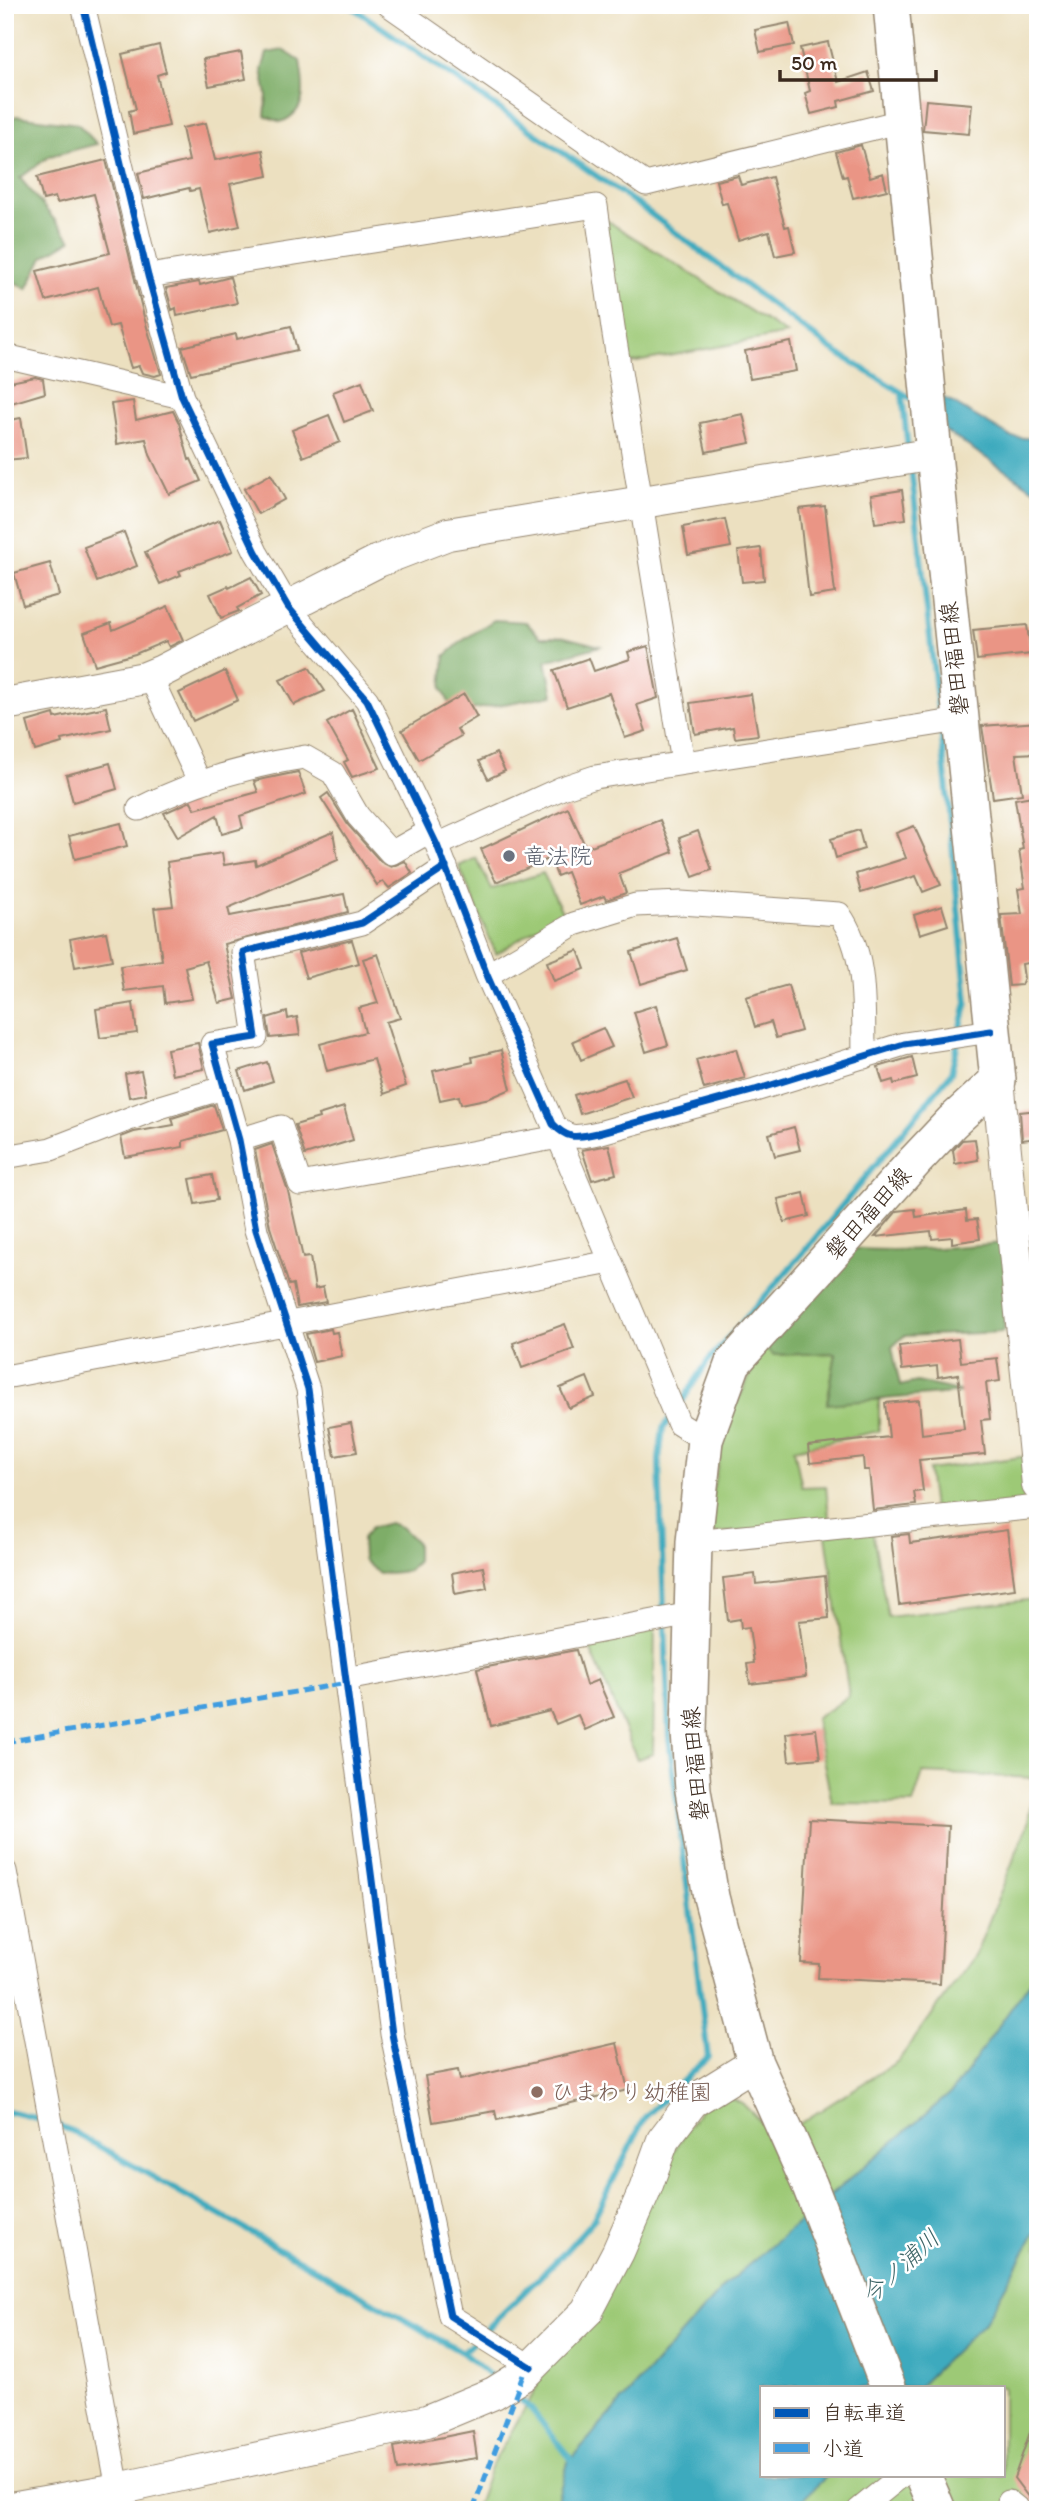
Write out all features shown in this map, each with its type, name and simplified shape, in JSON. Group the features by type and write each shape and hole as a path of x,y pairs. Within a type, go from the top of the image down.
{"main road":[{"name":"磐田福田線","path":"888,2386 810,2186 755,2063 711,1897 693,1790 689,1731 694,1542 705,1440 733,1363 916,1160 998,1080 930,420 891,5"},
{"path":"923,2476 938,2510"}],"street":[{"path":"83,5 148,276 182,397 256,552 288,607 367,700 434,838 487,975 556,1131 679,1424 705,1440"},
{"path":"389,5 646,184 902,121"},
{"path":"148,276 596,206 683,763"},
{"path":"5,356 182,397"},
{"path":"5,704 150,676 378,561 448,534 643,502 930,420"},
{"path":"150,676 200,783"},
{"path":"139,809 179,789 280,761 305,757 333,773 358,816 391,853 595,777 960,720"},
{"path":"446,867 362,923 243,952 256,1037 212,1044 239,1140 256,1230 308,1389 392,2034 450,2316 531,2367"},
{"path":"487,975 574,924 636,905 681,903 839,914 848,925 858,958 863,993 864,1057"},
{"path":"239,1140 281,1127 300,1184 556,1131 576,1138 755,1090 904,1044 991,1031"},
{"path":"998,1080 1038,1485"},
{"path":"5,1157 51,1149 160,1107 223,1088"},
{"path":"5,1377 611,1262"},
{"path":"694,1542 1038,1507"},
{"path":"346,1679 691,1614"},
{"path":"5,1871 118,2488"},
{"path":"5,2510 428,2421 495,2393 523,2375 587,2311 618,2252 663,2140 692,2102 755,2063"},
{"path":"859,2510 901,2476"}],"green space":[{"path":"283,50 300,61 303,88 296,111 281,122 265,116 267,95 262,70 267,53"},
{"path":"16,116 78,124 97,144 50,156 20,178 71,240 43,257 27,289 11,280 5,223 5,123"},
{"path":"598,215 787,334 620,365"},
{"path":"494,620 526,622 540,637 565,637 600,646 546,661 553,695 454,713 442,688 445,656"},
{"path":"476,858 492,889 543,873 562,912 496,954 459,866"},
{"path":"1005,1243 1004,1332 904,1336 892,1347 900,1386 917,1382 964,1392 827,1404 836,1353 773,1355 764,1346 849,1248 908,1250"},
{"path":"764,1346 774,1355 836,1353 827,1403 879,1399 879,1431 794,1449 802,1487 826,1486 830,1528 713,1533 712,1494 725,1428"},
{"path":"1035,1455 1034,1507 934,1517 928,1470"},
{"path":"389,1523 401,1527 417,1543 417,1561 408,1571 379,1574 363,1560 362,1538 371,1528"},
{"path":"871,1524 888,1617 1035,1599 1038,1605 1038,2510 475,2510 489,2470 536,2389 547,2351 713,2089 742,2103 777,2138 898,2061 975,1956 1028,1823 1034,1778 923,1773 913,1804 832,1803 815,1719 849,1696 826,1535"},
{"path":"655,1621 653,1754 637,1759 584,1634"}],"water":[{"path":"943,397 1011,437 1038,439 1038,492 945,431"},
{"name":"今ノ浦川","path":"1038,1970 1038,2228 985,2322 919,2386 760,2386 760,2476 827,2476 792,2510 554,2510 568,2462 726,2284 953,2091"}],"building":[{"path":"789,23 794,45 760,52 755,30"},
{"path":"828,42 838,82 868,72 874,91 838,101 839,107 811,114 805,93 810,91 800,48"},
{"path":"159,45 166,72 157,75 169,126 133,134 129,111 136,109 122,54"},
{"path":"241,52 246,79 209,86 203,59"},
{"path":"926,100 972,104 969,134 923,130"},
{"path":"206,123 215,160 263,150 268,176 230,184 240,226 210,233 199,189 190,191 189,188 144,199 138,173 189,161 182,128"},
{"path":"861,145 870,177 883,173 887,190 853,198 847,176 843,177 836,152"},
{"path":"106,160 144,317 161,374 155,376 142,373 139,366 131,368 118,325 109,327 98,287 46,301 37,271 110,253 94,194 57,203 55,197 43,200 37,177"},
{"path":"738,176 741,185 772,177 785,227 789,226 795,252 775,256 769,231 738,240 727,203 722,204 716,181"},
{"path":"230,277 237,303 177,316 176,308 172,310 166,288 199,282 200,285"},
{"path":"291,326 297,350 191,374 182,347 236,334 237,339"},
{"path":"791,342 796,371 750,379 745,351"},
{"path":"35,377 43,379 45,393 5,405 5,383"},
{"path":"362,381 373,411 344,422 333,392"},
{"path":"133,401 136,420 173,411 189,460 191,459 201,481 169,494 150,455 146,439 117,444 111,404"},
{"path":"743,414 750,443 706,452 700,423"},
{"path":"329,415 340,442 303,457 292,430"},
{"path":"21,418 27,458 5,460 5,421"},
{"path":"271,474 285,499 258,514 244,489"},
{"path":"902,490 906,519 875,523 871,495"},
{"path":"825,506 835,593 809,597 799,509"},
{"path":"725,519 731,547 688,555 683,527"},
{"path":"220,520 233,551 179,571 181,575 160,584 145,552 177,536"},
{"path":"124,532 137,566 97,582 84,547"},
{"path":"761,548 764,580 742,582 738,551"},
{"path":"50,563 59,595 23,605 14,573"},
{"path":"251,577 261,595 237,608 239,611 221,618 210,594"},
{"path":"168,606 183,640 169,647 166,641 135,654 95,665 84,633 111,623 113,630"},
{"path":"1027,625 1031,654 977,660 973,630"},
{"path":"648,646 658,698 637,705 646,731 625,738 609,693 567,707 554,670 589,658 594,671 630,659 628,652"},
{"path":"309,667 325,691 294,705 280,680"},
{"path":"225,671 238,700 193,721 179,693"},
{"path":"464,694 477,717 457,729 461,736 419,760 402,730"},
{"path":"751,694 758,735 735,738 733,727 695,734 690,703"},
{"path":"106,707 111,729 61,740 62,743 35,751 27,722 54,714 55,718"},
{"path":"352,709 380,768 352,777 344,762 348,760 327,723"},
{"path":"1038,722 1038,753 1016,754 1022,794 993,798 982,726"},
{"path":"496,753 505,771 488,779 479,761"},
{"path":"110,763 117,789 73,802 66,775"},
{"path":"298,772 306,794 240,816 243,828 222,834 217,815 178,837 164,813 191,801 195,809 258,792 254,781"},
{"path":"328,793 348,825 381,862 391,867 405,861 412,873 389,888 383,881 377,885 321,798"},
{"path":"1038,795 1038,961 1022,964 1024,978 1021,985 1009,986 1001,915 1022,914 1018,889 1025,888 1019,850 1023,849 1015,799"},
{"path":"568,808 586,848 660,820 673,852 619,873 626,893 606,900 604,896 580,905 567,872 557,876 550,858 496,882 481,849"},
{"path":"121,823 127,846 75,859 69,836"},
{"path":"914,826 941,885 923,892 916,876 861,893 856,874 906,858 896,833"},
{"path":"859,830 864,849 836,858 831,839"},
{"path":"698,831 712,870 693,877 679,838"},
{"path":"333,832 338,860 228,908 230,916 344,894 348,912 224,944 236,999 219,1003 206,961 185,967 192,999 165,1003 163,986 124,991 120,966 162,960 154,908 173,906 167,862 222,853 224,865 255,860 256,865"},
{"path":"942,906 948,925 920,934 914,915"},
{"path":"106,932 112,960 75,967 70,939"},
{"path":"677,938 687,970 641,984 631,952"},
{"path":"352,940 359,963 306,978 298,953"},
{"path":"578,950 585,969 554,981 547,962"},
{"path":"378,954 400,1018 386,1022 406,1086 384,1094 374,1059 327,1071 320,1044 365,1032 359,1008 378,1003 363,959"},
{"path":"788,985 801,1031 776,1038 771,1022 755,1027 746,997"},
{"path":"133,1003 137,1033 100,1038 96,1009"},
{"path":"656,1005 668,1045 646,1052 634,1012"},
{"path":"287,1012 288,1019 297,1017 300,1035 270,1038 267,1018"},
{"path":"603,1028 612,1047 581,1060 573,1041"},
{"path":"198,1043 204,1069 172,1075 167,1049"},
{"path":"736,1049 745,1078 704,1089 696,1060"},
{"path":"501,1050 511,1089 490,1098 461,1104 459,1096 440,1100 433,1071 473,1062 472,1057"},
{"path":"912,1057 917,1078 894,1084 893,1080 883,1083 878,1067"},
{"path":"267,1062 273,1081 245,1090 239,1071"},
{"path":"141,1071 146,1094 129,1097 125,1074"},
{"path":"625,1079 632,1097 580,1114 574,1095"},
{"path":"214,1105 222,1130 183,1141 183,1147 125,1157 121,1137 174,1125 172,1118"},
{"path":"344,1107 353,1140 305,1155 295,1125"},
{"path":"1038,1110 1038,1138 1022,1140 1020,1112"},
{"path":"794,1127 800,1150 775,1156 769,1134"},
{"path":"975,1139 978,1160 955,1164 953,1150 962,1140"},
{"path":"272,1144 288,1191 303,1258 310,1257 315,1289 323,1287 326,1302 297,1307 293,1284 289,1285 270,1227 255,1150"},
{"path":"609,1145 616,1174 592,1180 582,1150"},
{"path":"212,1175 217,1200 195,1204 190,1179"},
{"path":"804,1193 809,1216 784,1222 778,1199"},
{"path":"915,1209 916,1217 966,1210 967,1220 977,1219 980,1239 952,1243 952,1237 932,1239 931,1231 875,1237 897,1211"},
{"path":"565,1324 574,1349 522,1368 513,1343"},
{"path":"331,1329 332,1333 337,1332 342,1356 314,1362 306,1334"},
{"path":"958,1339 961,1362 997,1358 1000,1381 986,1383 990,1419 981,1420 985,1454 919,1460 923,1491 914,1492 916,1505 873,1510 869,1470 864,1470 863,1457 810,1463 808,1446 889,1437 885,1403 919,1400 922,1434 964,1429 958,1374 938,1377 937,1366 902,1370 899,1346"},
{"path":"587,1377 595,1397 569,1408 560,1388"},
{"path":"351,1423 357,1452 335,1456 329,1427"},
{"path":"1007,1530 1015,1589 899,1605 891,1536 909,1534 910,1543"},
{"path":"483,1567 487,1588 455,1594 452,1573"},
{"path":"755,1574 756,1584 825,1576 829,1618 799,1621 806,1677 750,1684 747,1664 754,1663 749,1627 741,1628 740,1619 728,1621 723,1578"},
{"path":"576,1650 586,1685 598,1680 614,1717 585,1730 578,1715 556,1724 550,1711 491,1726 477,1669"},
{"path":"816,1729 820,1758 789,1761 786,1733"},
{"path":"809,1819 948,1826 940,1984 818,1978 819,1964 801,1963"},
{"path":"617,2043 628,2090 497,2120 495,2111 433,2122 425,2076 458,2070 460,2080"},
{"path":"1035,2418 1038,2418 1038,2510 1014,2478"},
{"path":"473,2431 477,2458 398,2470 394,2447"}],"waterway":[{"path":"349,5 640,206 831,349 917,402"},
{"path":"902,393 908,450"},
{"path":"911,468 939,718"},
{"path":"941,729 967,1002 960,1031"},
{"path":"678,1408 708,1361 803,1253 951,1073 958,1042"},
{"path":"664,1613 659,1460 663,1428 671,1417"},
{"path":"485,2331 562,2255 595,2218 593,2220 645,2117 708,2057 669,1737 665,1624"},
{"path":"5,2113 12,2112 44,2120"},
{"path":"57,2125 72,2131 463,2353 495,2380"},
{"path":"463,2353 478,2338"},
{"path":"512,2393 531,2409 574,2463"}],"marked path":[{"path":"5,1742 347,1683"},
{"path":"473,2510 523,2375"}],"cycle path":[{"path":"83,5 148,276 182,397 256,552 288,607 367,700 437,845 487,975 553,1124 569,1135 584,1136 755,1090 904,1044 991,1031"},
{"path":"446,867 362,923 243,952 256,1037 212,1044 239,1140 256,1230 308,1389 392,2034 450,2316 531,2367"}],"place":[{"name":"竜法院","path":"509,856"},
{"name":"ひまわり幼稚園","path":"537,2092"}]}
